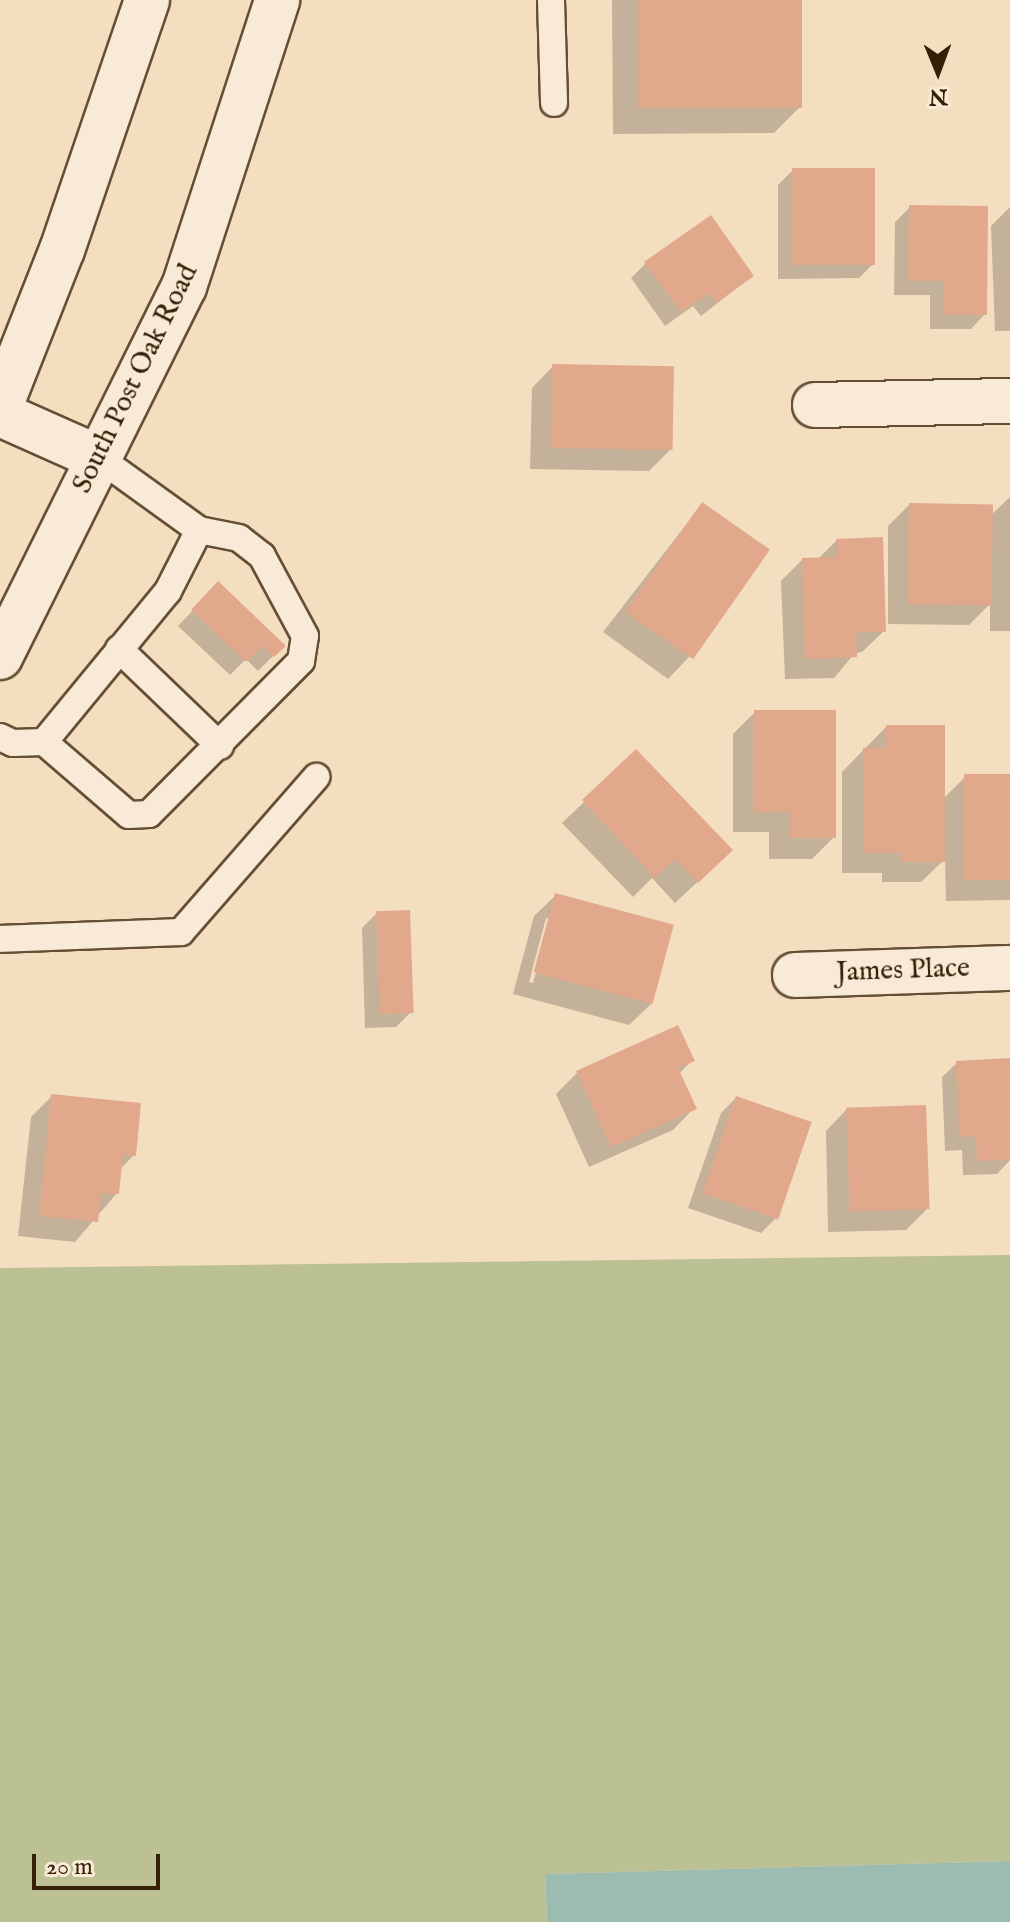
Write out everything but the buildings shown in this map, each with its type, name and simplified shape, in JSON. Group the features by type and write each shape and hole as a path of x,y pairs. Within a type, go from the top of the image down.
{"main road":[{"path":"0,407 67,236 147,0"},
{"name":"South Post Oak Road","path":"0,657 184,287 277,0"},
{"path":"815,405 1010,401"},
{"path":"0,414 99,458"},
{"name":"James Place","path":"795,975 1010,968"}],"lane":[{"path":"551,0 554,103"},
{"path":"0,737 13,743 44,742 129,815 149,814 220,746 301,661 305,636 262,556 239,538 199,530 99,458"},
{"path":"44,742 168,591 199,530"},
{"path":"119,649 220,746"},
{"path":"1,944 181,932 316,777"}],"green space":[{"path":"1010,1255 1010,1861 545,1874 547,1922 0,1922 0,1268"}],"water":[{"path":"1010,1861 1010,1922 547,1922 545,1874"}]}
